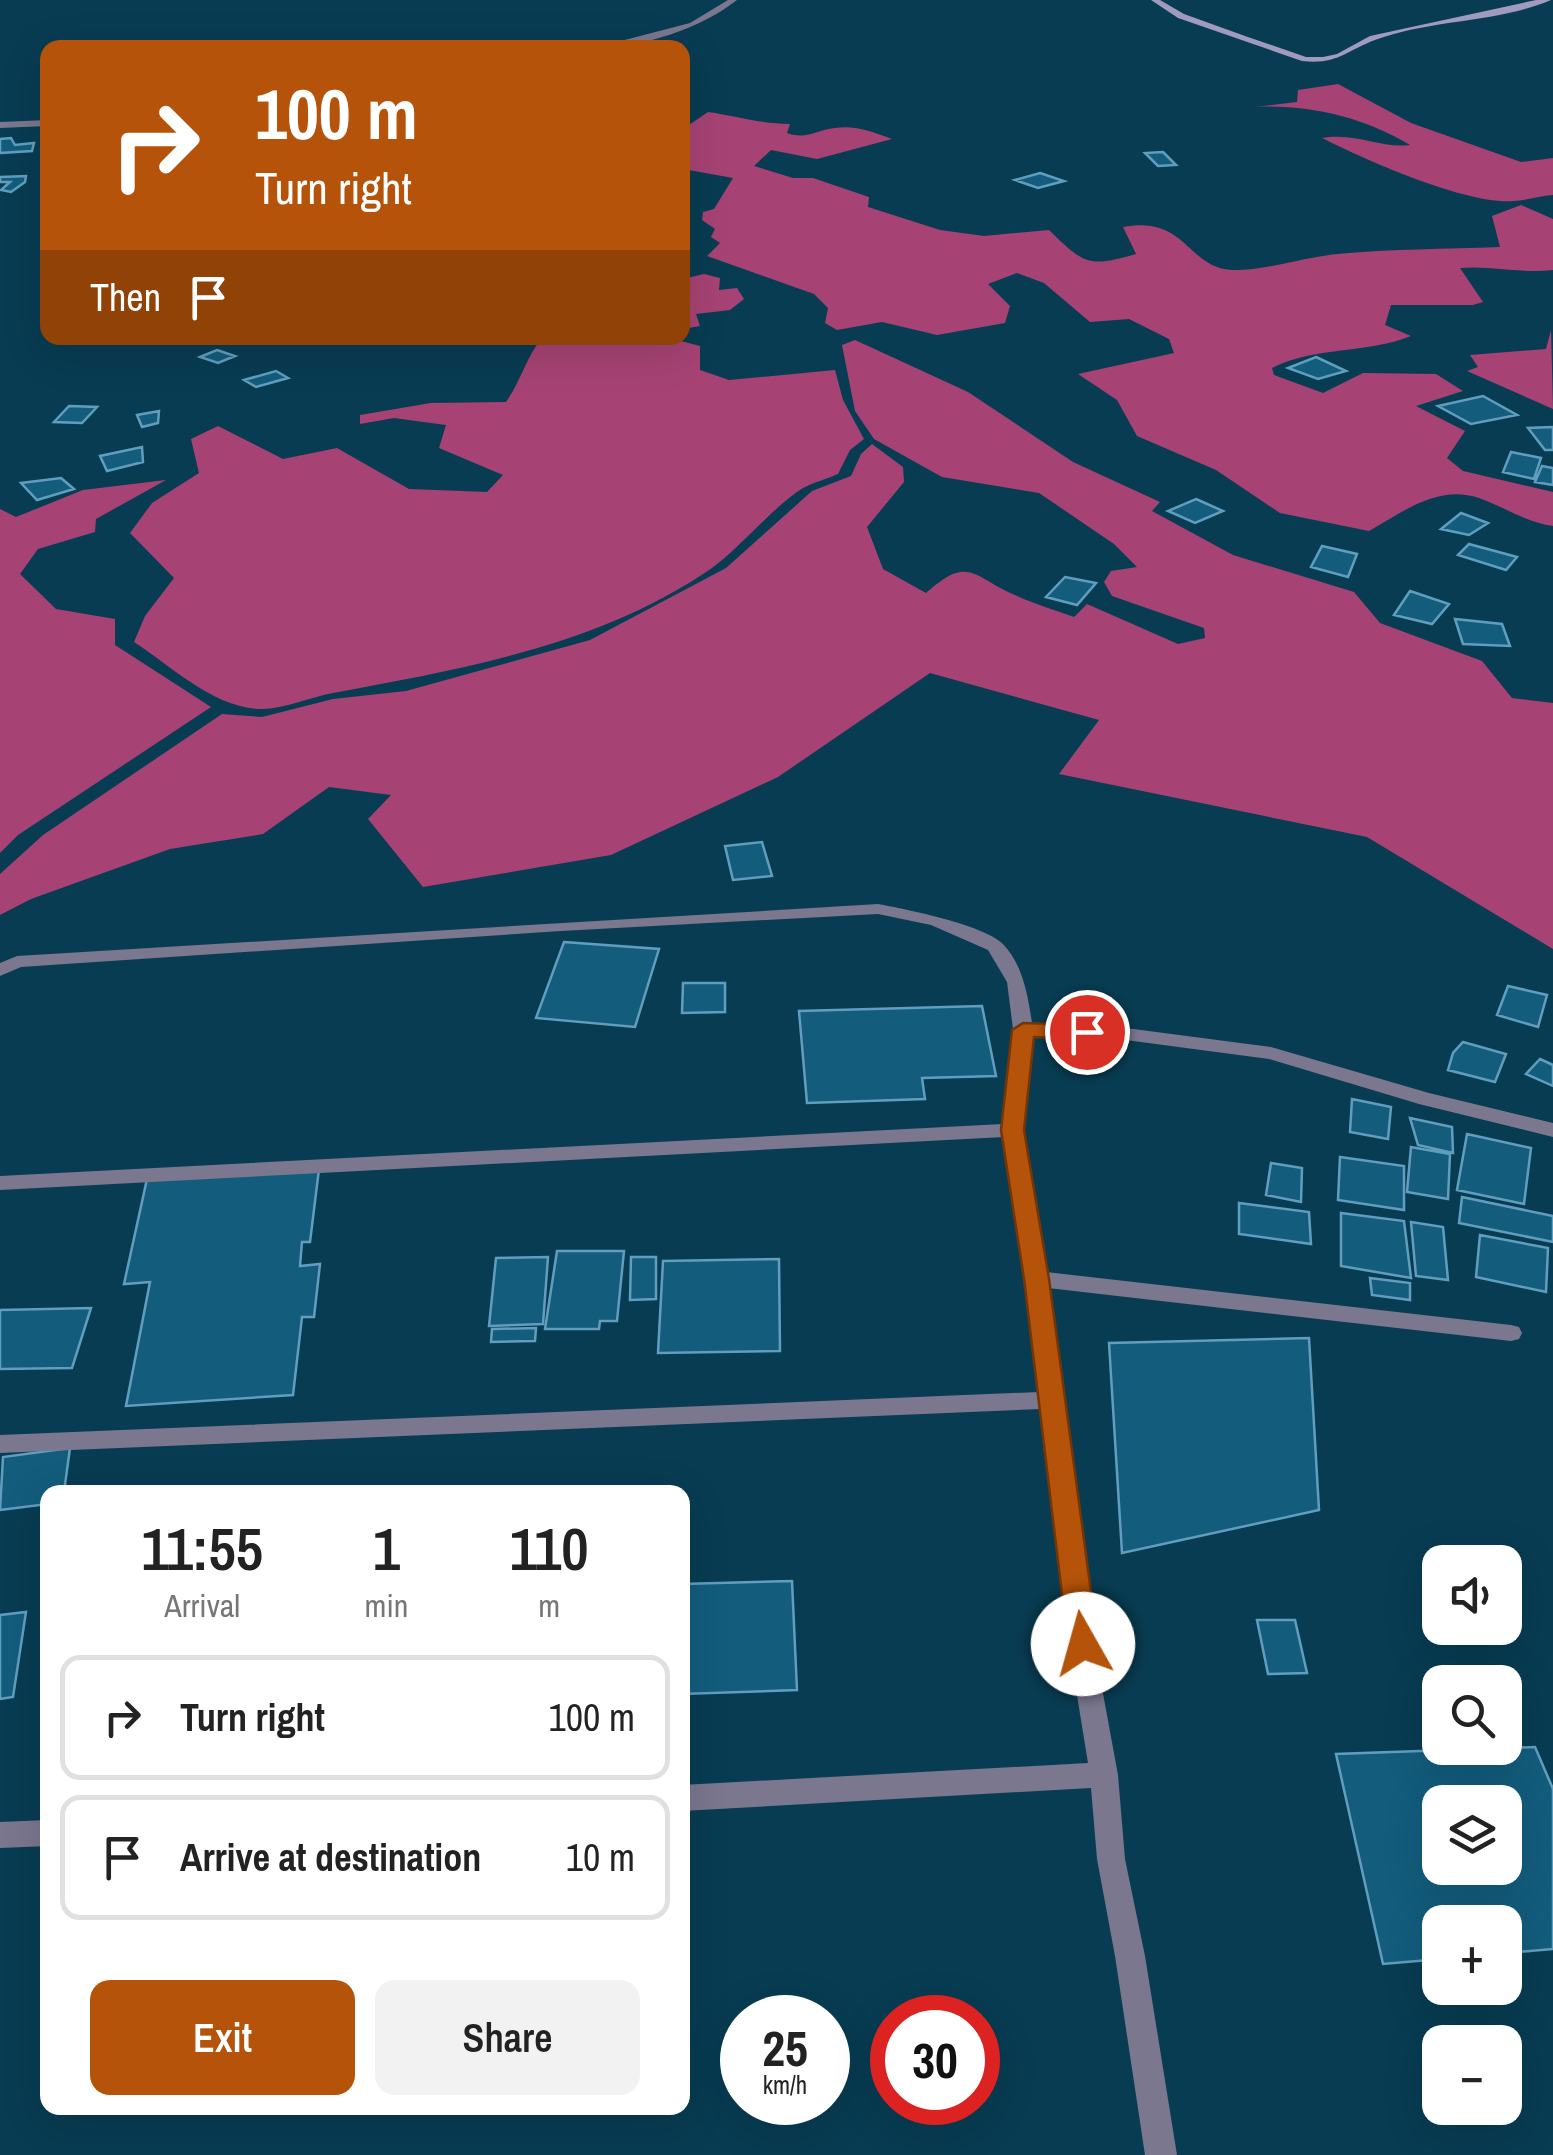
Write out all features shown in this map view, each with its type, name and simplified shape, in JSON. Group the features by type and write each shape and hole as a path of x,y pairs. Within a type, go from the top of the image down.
{"main road":[{"path":"1155,0 1181,16 1242,38 1305,59 1324,60 1373,38 1547,0"}],"street":[{"path":"630,40 693,24 732,0"},
{"path":"0,125 40,123"},
{"path":"0,970 17,962 878,909 936,921 995,946 1016,982 1023,1030 1012,1130 1104,1775 1111,1859 1161,2155"},
{"path":"1023,1030 1118,1034 1271,1053 1426,1099 1553,1130"},
{"path":"0,1183 1012,1130"},
{"path":"1036,1279 1512,1333"},
{"path":"0,1444 1052,1400"},
{"path":"690,1798 1104,1775"},
{"path":"0,1836 40,1834"}],"shaded area":[{"path":"1338,84 1411,123 1521,162 1553,158 1553,195 1494,200 1444,189 1322,138 1410,145 1392,135 1315,110 1254,107 1297,102 1298,90"},
{"path":"708,112 790,124 787,133 794,135 850,127 892,139 817,159 771,150 754,166 793,178 813,178 869,197 868,207 940,230 984,236 1049,230 1079,256 1097,262 1136,254 1123,227 1144,225 1160,228 1204,260 1231,270 1338,254 1500,247 1492,216 1521,205 1553,219 1553,270 1460,268 1483,302 1391,305 1385,325 1411,336 1376,346 1306,356 1272,368 1274,375 1323,393 1363,373 1436,374 1463,391 1416,406 1465,431 1447,458 1463,471 1553,492 1553,526 1464,495 1421,502 1369,531 1280,513 1216,470 1137,436 1117,400 1078,374 1174,353 1169,339 1129,319 1090,322 1044,283 1017,273 988,284 1010,306 1005,323 937,335 882,322 837,330 825,323 828,308 814,294 707,256 720,243 711,237 715,229 702,220 703,212 714,209 733,178 690,170 690,124"},
{"path":"704,274 720,278 719,290 737,288 744,299 730,310 696,314 700,326 690,328 690,277"},
{"path":"1551,330 1553,409 1467,371 1478,367 1470,355 1546,349"},
{"path":"855,340 968,392 1073,462 1160,502 1152,511 1233,555 1354,592 1380,623 1482,661 1512,698 1553,703 1553,949 1367,837 1059,774 1099,720 930,673 778,777 611,855 423,887 368,819 391,795 329,787 263,834 170,849 31,899 0,915 0,874 43,835 222,714 262,717 333,699 406,691 590,640 726,568 812,491 851,476 861,454 872,444 903,467 904,482 867,527 883,569 926,593 952,574 971,573 1074,617 1087,604 1178,644 1205,638 1204,628 1112,596 1104,582 1111,571 1137,567 1114,544 1039,493 942,477 874,439 855,411 842,345"},
{"path":"690,343 700,346 700,370 729,380 835,370 843,400 864,439 850,450 838,474 792,495 712,568 624,617 529,650 259,709 242,707 209,693 134,642 145,616 174,578 130,533 152,503 199,473 191,439 218,426 283,459 337,448 409,489 487,492 503,475 439,448 446,425 394,418 360,424 360,415 431,403 506,402 537,345"},
{"path":"166,480 96,519 95,532 38,549 20,574 56,609 115,619 115,645 211,707 18,835 0,853 0,509 16,517 83,490"}],"building":[{"path":"11,138 15,145 34,143 32,151 0,153 0,139"},
{"path":"1163,152 1176,165 1158,166 1145,153"},
{"path":"1040,173 1064,181 1038,188 1015,180"},
{"path":"26,176 25,182 11,192 1,190 10,182 0,182 0,177"},
{"path":"217,350 235,356 218,363 200,357"},
{"path":"1316,357 1346,371 1318,379 1288,368"},
{"path":"276,371 288,378 256,387 244,380"},
{"path":"1483,396 1517,415 1471,424 1438,406"},
{"path":"69,406 97,407 82,423 54,422"},
{"path":"159,411 158,423 142,427 137,415"},
{"path":"1553,427 1553,450 1545,450 1528,428"},
{"path":"142,447 143,462 107,471 100,456"},
{"path":"1511,452 1541,458 1534,479 1503,472"},
{"path":"1542,466 1553,468 1553,485 1535,482"},
{"path":"61,478 74,489 37,500 21,483"},
{"path":"1196,499 1223,511 1195,523 1168,511"},
{"path":"1461,513 1488,523 1469,535 1441,529"},
{"path":"1469,544 1517,557 1506,570 1458,555"},
{"path":"1322,546 1357,554 1348,577 1311,567"},
{"path":"1065,577 1096,583 1077,605 1046,597"},
{"path":"1410,591 1449,604 1432,624 1394,615"},
{"path":"1455,619 1502,624 1510,646 1463,644"},
{"path":"762,842 772,876 733,880 725,846"},
{"path":"564,942 659,949 635,1027 536,1018"},
{"path":"683,983 725,983 725,1012 682,1013"},
{"path":"1508,986 1547,995 1538,1027 1497,1015"},
{"path":"982,1006 996,1076 922,1078 925,1099 807,1103 799,1011"},
{"path":"1463,1042 1506,1054 1495,1082 1448,1070 1453,1053"},
{"path":"1540,1059 1553,1065 1553,1086 1526,1074"},
{"path":"1352,1099 1391,1107 1388,1139 1350,1132"},
{"path":"1410,1118 1452,1127 1453,1153 1418,1145"},
{"path":"1467,1134 1531,1148 1524,1204 1457,1190"},
{"path":"1411,1147 1450,1154 1448,1199 1407,1192"},
{"path":"1340,1157 1404,1166 1404,1210 1338,1200"},
{"path":"1271,1163 1302,1168 1301,1202 1266,1195"},
{"path":"319,1169 310,1242 302,1242 300,1266 320,1264 314,1317 302,1317 293,1395 126,1406 150,1282 124,1284 147,1179"},
{"path":"1462,1197 1553,1216 1553,1242 1459,1223"},
{"path":"1239,1203 1309,1212 1311,1244 1239,1234"},
{"path":"1341,1213 1404,1221 1411,1278 1341,1266"},
{"path":"1411,1222 1443,1227 1448,1280 1416,1276"},
{"path":"1480,1235 1548,1248 1546,1292 1476,1277"},
{"path":"557,1251 624,1251 617,1321 600,1321 599,1329 545,1329"},
{"path":"548,1257 543,1324 489,1326 496,1258"},
{"path":"631,1257 656,1257 656,1299 630,1300"},
{"path":"779,1259 780,1351 658,1353 663,1261"},
{"path":"1370,1278 1410,1283 1410,1300 1372,1295"},
{"path":"91,1308 72,1368 0,1369 0,1310"},
{"path":"536,1328 535,1341 491,1342 492,1329"},
{"path":"1309,1338 1319,1510 1122,1553 1109,1343"},
{"path":"70,1448 65,1485 40,1485 40,1505 0,1510 3,1457"},
{"path":"792,1581 797,1690 690,1694 690,1584"},
{"path":"26,1612 13,1697 0,1699 0,1615"},
{"path":"1257,1620 1295,1620 1307,1673 1268,1674"},
{"path":"1522,1747 1535,1747 1553,1789 1553,1949 1522,1952 1522,1905 1422,1905 1422,1961 1383,1964 1336,1754 1422,1751 1422,1765 1522,1765"}],"route":[{"path":"1083,1644 1036,1279 1012,1130 1023,1030 1087,1032"}]}
